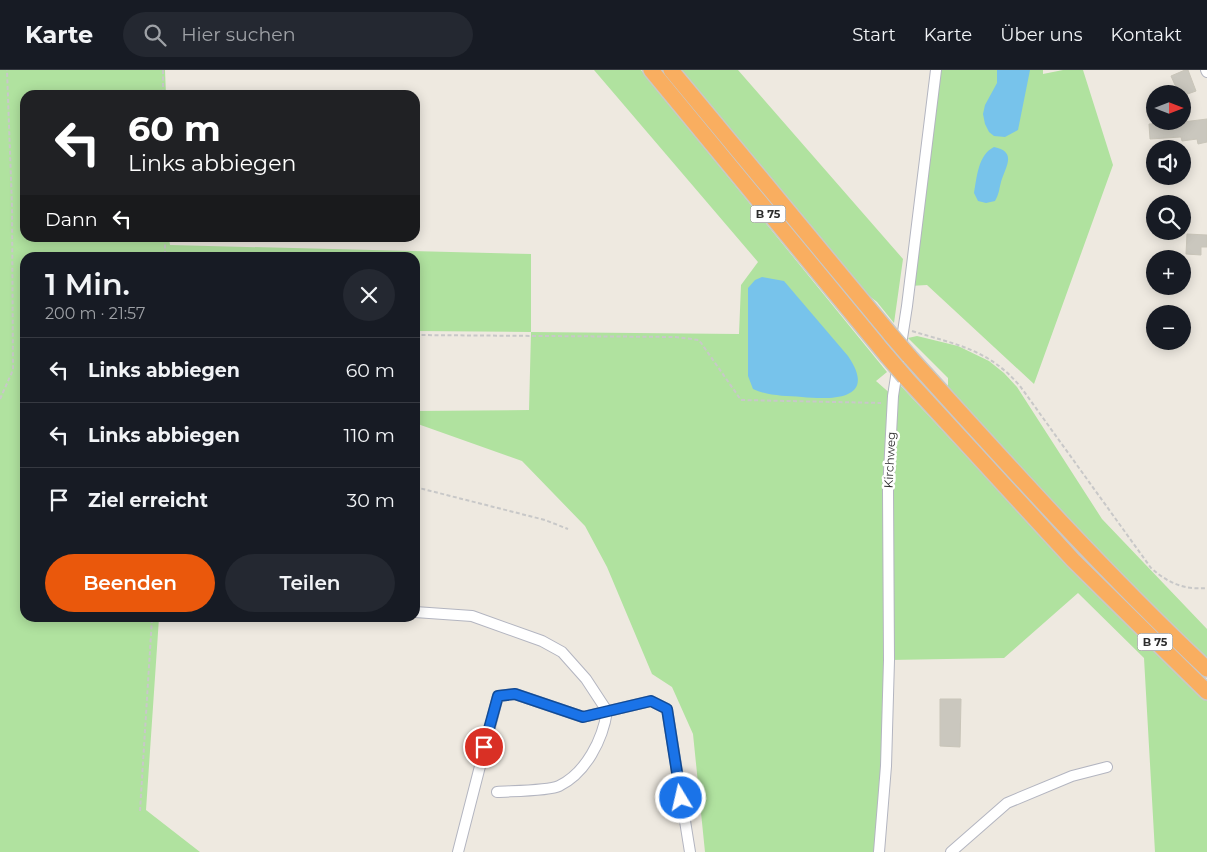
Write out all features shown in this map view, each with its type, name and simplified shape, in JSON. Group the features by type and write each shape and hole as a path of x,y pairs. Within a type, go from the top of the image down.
{"highway":[{"name":"B 75","path":"651,70 905,377 1074,560 1207,692"},
{"name":"B 75","path":"670,70 897,332 909,356 1089,553 1207,669"}],"street":[{"name":"Kirchweg","path":"879,852 886,766 889,670 888,491 897,332 936,70"},
{"path":"420,612 472,616 542,641 562,652 586,679 607,711 604,730 593,751 572,777 557,787 497,792"},
{"path":"458,852 498,696 515,694 583,717 651,701 667,709 690,852"},
{"path":"951,852 1007,803 1072,776 1107,767"}],"path":[{"path":"0,399 13,370 12,206 6,70"},
{"path":"163,70 163,90"},
{"path":"897,332 966,346 1006,370 1020,386 1151,568 1172,583 1194,589 1207,588"},
{"path":"420,335 676,337 699,340 741,400 893,403"},
{"path":"420,488 545,520 568,529"},
{"path":"140,811 152,622"}],"green space":[{"path":"0,70 165,70 166,90 20,90 20,242 170,242 170,245 531,254 531,332 420,331 420,252 20,252 20,622 159,622 146,810 200,852 0,852"},
{"path":"594,70 641,70 887,372 876,381 893,396 896,409 900,385 1088,585 1207,699 1207,852 1155,852 1144,658 1078,593 1004,658 889,660 879,852 705,852 693,734 672,687 652,674 607,567 585,526 522,461 420,425 420,411 529,410 531,332 739,334 741,285 758,262"},
{"path":"678,70 738,70 903,259 894,323 877,302 864,292"},
{"path":"936,70 1043,70 1043,74 1063,70 1083,70 1113,165 1034,384 927,285 909,286"},
{"path":"917,336 958,346 989,361 1017,387 1102,519 1207,629 1207,659 1107,561 979,425 948,390 948,378 908,338"}],"water":[{"path":"997,70 1030,70 1018,130 1005,137 994,136 989,132 983,114 985,105 997,83"},
{"path":"994,147 1006,152 1008,161 995,201 986,203 978,201 974,193 981,161"},
{"path":"762,277 784,281 848,356 856,371 858,381 855,389 848,394 838,397 814,398 777,395 753,389 748,376 748,288 755,280"}],"building":[{"path":"1188,70 1196,91 1191,93 1191,85 1175,85 1171,76"},
{"path":"1207,119 1207,142 1198,144 1197,139 1182,140 1181,137 1150,139 1149,130 1191,130 1191,121"},
{"path":"1191,234 1207,235 1207,247 1201,247 1201,255 1191,254 1191,250 1186,250 1187,240 1191,240"},
{"path":"940,699 961,699 960,747 940,746"}],"route":[{"path":"484,747 498,696 515,694 583,717 651,701 667,709 681,798"}]}
